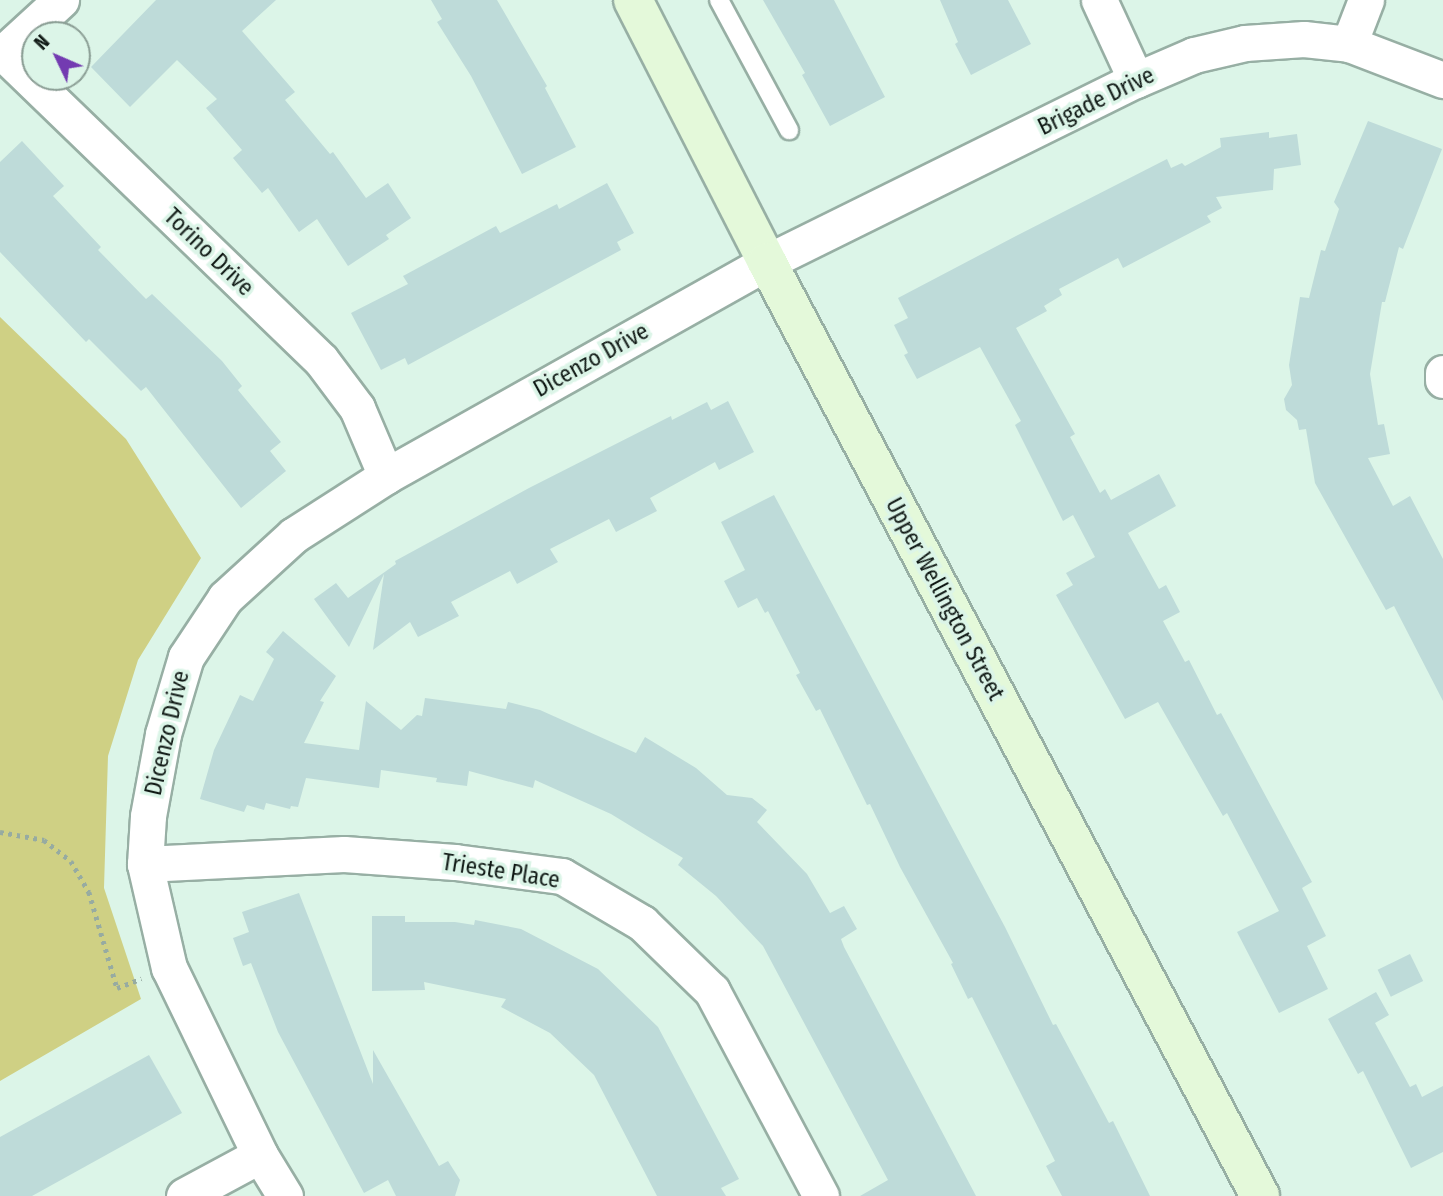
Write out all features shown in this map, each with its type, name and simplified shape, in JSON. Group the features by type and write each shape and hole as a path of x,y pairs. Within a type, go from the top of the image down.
{"main road":[{"name":"Upper Wellington Street","path":"633,0 767,262 1260,1196"}],"street":[{"path":"1,53 61,0"},
{"path":"1099,0 1136,80"},
{"path":"1349,44 1366,0"},
{"name":"Brigade Drive","path":"767,262 1136,80 1194,55 1245,43 1304,39 1349,44 1443,80"},
{"name":"Torino Drive","path":"1,53 321,360 357,408 386,476"},
{"name":"Dicenzo Drive","path":"285,1196 260,1155 169,968 145,863 148,816 163,734 186,657 225,598 294,535 386,476 767,262"},
{"path":"1443,373 1443,380"},
{"name":"Trieste Place","path":"145,863 344,854 455,862 562,876 642,923 712,991 821,1196"},
{"path":"184,1196 260,1155"}],"lane":[{"path":"719,0 789,130"}],"path":[{"path":"0,832 44,840 71,861 89,892 117,988 169,968"}],"green space":[{"path":"0,317 126,439 201,558 138,660 108,756 104,888 141,999 0,1081"}],"building":[{"path":"156,0 276,0 242,31 295,92 285,100 330,154 333,152 366,198 388,183 411,218 386,235 389,239 348,266 317,219 299,232 268,188 262,193 233,158 242,150 206,108 217,99 177,60 130,107 91,67"},
{"path":"431,0 497,0 547,86 545,88 576,147 522,174 471,76 437,22 442,19"},
{"path":"763,0 834,0 885,97 830,126 802,75 805,73"},
{"path":"940,0 1008,0 1031,44 971,75 955,44 958,42"},
{"path":"1368,121 1442,149 1403,249 1399,247 1385,302 1382,302 1370,374 1378,425 1384,424 1390,454 1368,458 1393,506 1410,496 1443,559 1443,701 1394,606 1386,610 1315,483 1306,429 1299,430 1297,420 1286,410 1284,399 1292,385 1289,365 1300,297 1309,298 1321,250 1325,251 1339,209 1334,202"},
{"path":"1269,132 1269,138 1297,134 1301,165 1274,169 1273,190 1216,197 1222,208 1207,216 1211,222 1123,268 1118,258 1059,289 1062,295 1044,306 1047,311 1016,328 1075,434 1070,437 1100,493 1105,489 1111,500 1159,474 1176,506 1128,533 1159,589 1166,585 1180,612 1163,621 1185,662 1189,660 1217,715 1221,713 1312,882 1302,888 1326,936 1307,946 1328,989 1279,1013 1237,932 1279,911 1227,813 1223,816 1158,702 1125,719 1056,595 1073,585 1066,573 1095,557 1073,515 1063,521 1015,425 1021,421 980,347 917,379 904,355 908,353 894,325 908,318 898,298 1016,236 1167,159 1171,168 1182,163 1185,166 1221,147 1220,138"},
{"path":"22,141 64,186 53,196 101,247 98,250 146,299 152,294 222,361 242,386 238,390 281,442 270,451 286,471 241,508 146,387 141,391 89,339 86,342 0,252 0,162"},
{"path":"607,183 634,233 617,242 621,250 408,365 405,358 381,370 351,313 408,284 403,276 496,226 500,233 557,204 559,209"},
{"path":"728,401 754,452 719,470 715,462 650,498 657,511 616,532 609,519 550,549 558,562 517,584 510,571 451,602 459,616 418,637 410,622 373,650 384,574 349,647 314,599 336,583 348,598 396,564 395,561 529,488 671,416 672,420 707,402 711,410"},
{"path":"774,495 1005,927 1053,1025 1056,1024 1109,1123 1113,1121 1150,1196 1062,1196 1046,1166 1055,1161 972,997 968,999 951,964 953,963 900,867 870,804 867,805 820,709 816,711 796,675 800,673 768,611 765,613 757,598 738,608 724,581 745,570 721,522"},
{"path":"283,631 336,676 320,701 324,702 304,743 359,750 366,701 401,730 417,715 422,716 425,698 506,709 508,702 540,710 636,753 645,737 696,768 727,795 752,798 767,810 757,822 807,874 830,913 844,906 857,929 841,939 844,947 976,1196 860,1196 888,1180 763,946 716,896 678,865 683,858 611,814 535,780 533,788 469,771 467,786 436,782 437,778 381,770 379,788 306,778 298,807 291,806 290,809 266,803 264,810 247,805 244,812 200,799 214,750 240,695 253,701 274,659 266,652"},
{"path":"299,893 373,1084 373,1050 439,1166 448,1161 460,1180 455,1196 396,1196 388,1180 364,1193 278,1032 251,963 243,966 233,938 249,932 242,912"},
{"path":"372,916 405,916 405,922 455,922 474,925 475,920 521,929 598,969 658,1027 739,1179 721,1188 726,1196 657,1196 594,1075 550,1033 501,1007 506,999 424,982 425,990 372,991"},
{"path":"1410,954 1423,981 1391,997 1378,970"},
{"path":"1376,992 1389,1015 1375,1023 1410,1087 1416,1084 1422,1097 1443,1086 1443,1152 1411,1168 1363,1071 1358,1074 1328,1019"},
{"path":"149,1055 182,1113 32,1196 0,1196 0,1137"}]}
